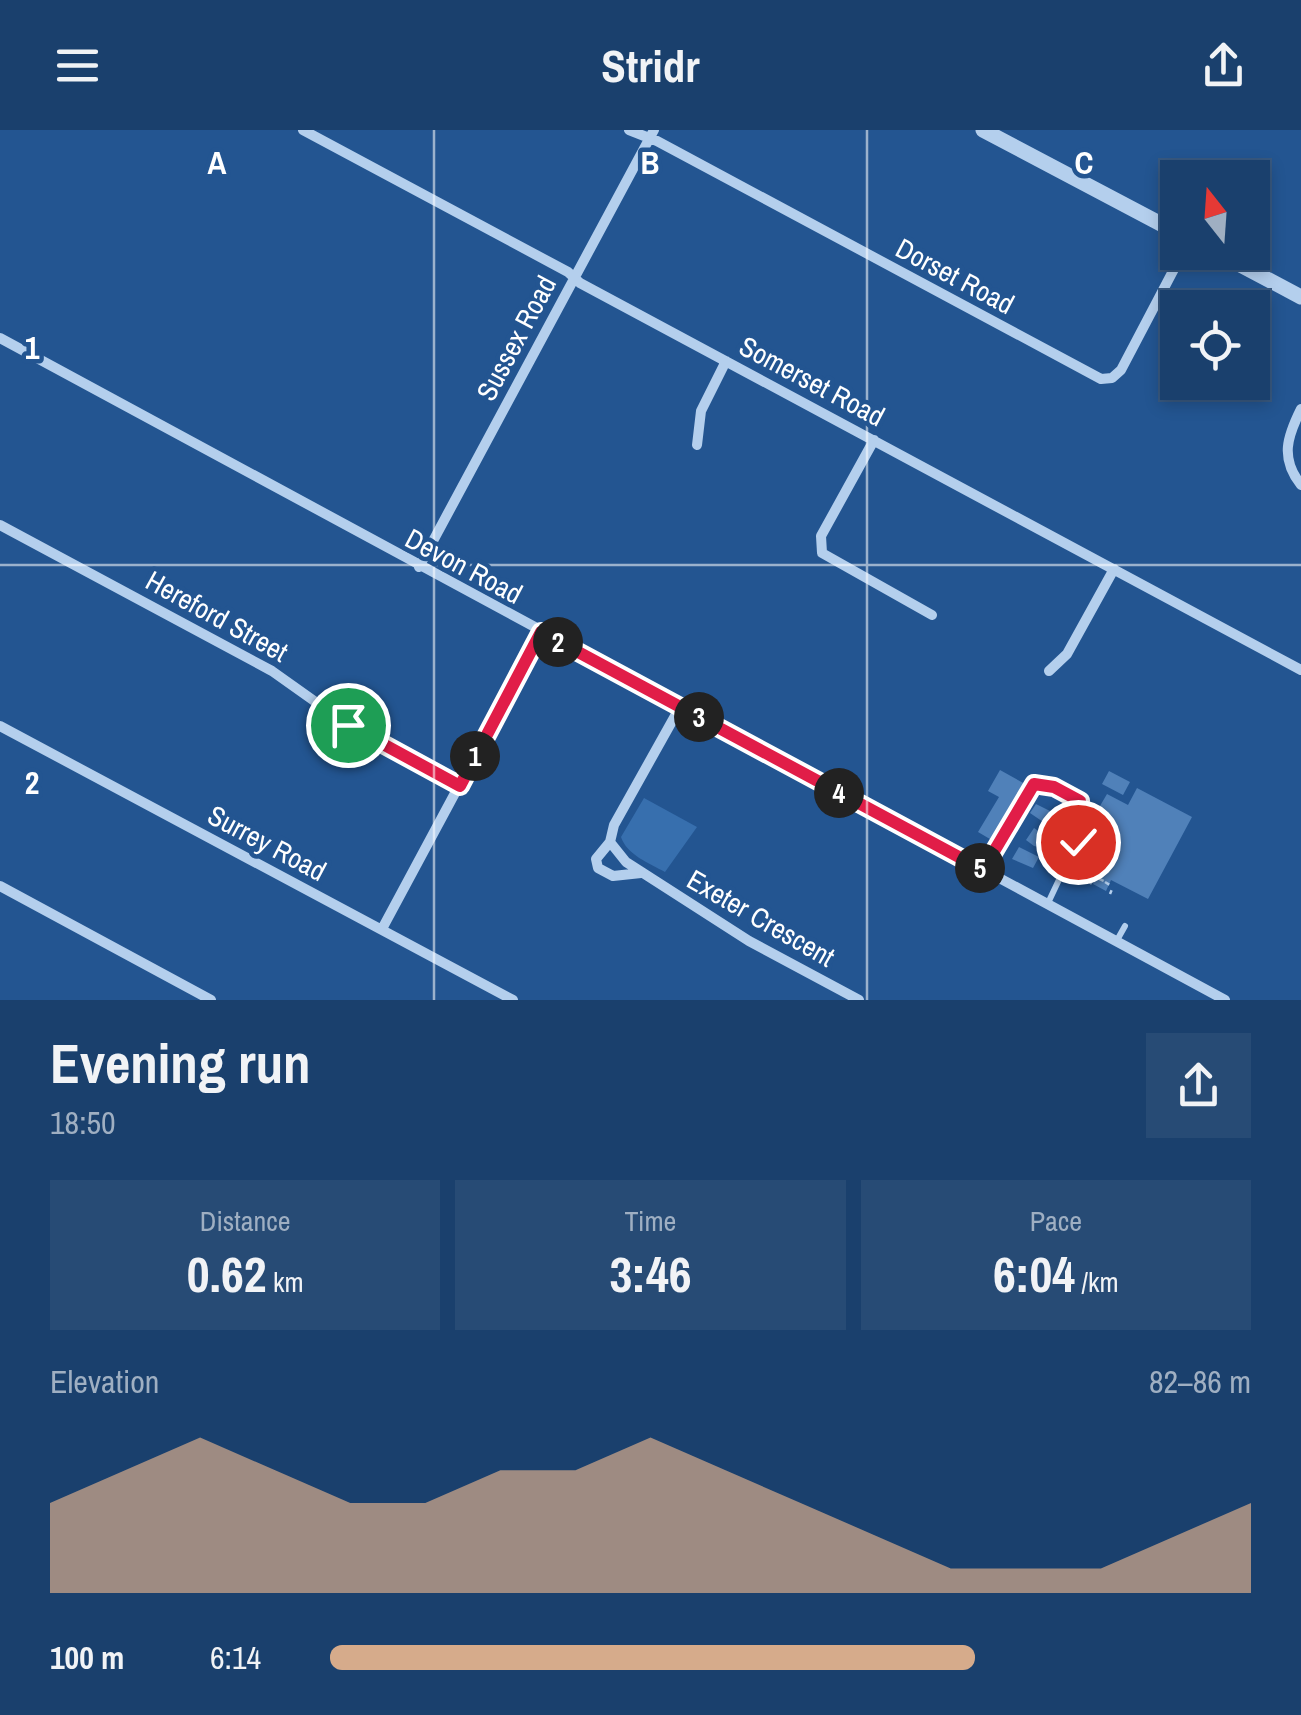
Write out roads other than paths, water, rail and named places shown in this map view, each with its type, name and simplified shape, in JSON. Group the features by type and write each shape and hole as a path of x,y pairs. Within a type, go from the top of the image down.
{"street":[{"name":"Somerset Road","path":"304,130 1301,670"},
{"path":"629,130 652,134"},
{"path":"983,130 1160,223"},
{"name":"Sussex Road","path":"418,567 652,134"},
{"name":"Dorset Road","path":"652,134 1101,379 1112,378 1121,370 1174,270"},
{"path":"1250,270 1301,297"},
{"name":"Devon Road","path":"0,338 1224,1000"},
{"path":"697,445 701,411 726,360"},
{"path":"1301,409 1286,448 1288,466 1301,484"},
{"path":"874,440 821,536 822,554 932,615"},
{"name":"Hereford Street","path":"0,524 272,671 348,725 460,786"},
{"path":"1049,671 1067,654 1114,569"},
{"path":"382,929 541,632"},
{"path":"610,842 614,826 680,708"},
{"name":"Surrey Road","path":"0,726 505,998"},
{"name":"Exeter Crescent","path":"642,873 613,876 598,868 596,859 610,842 619,856 642,873 749,941 859,1000"},
{"path":"0,886 211,1000"}],"lane":[{"path":"983,870 1034,784 1054,787 1080,801 1082,831 1047,904"},
{"path":"1116,942 1125,926"}]}
